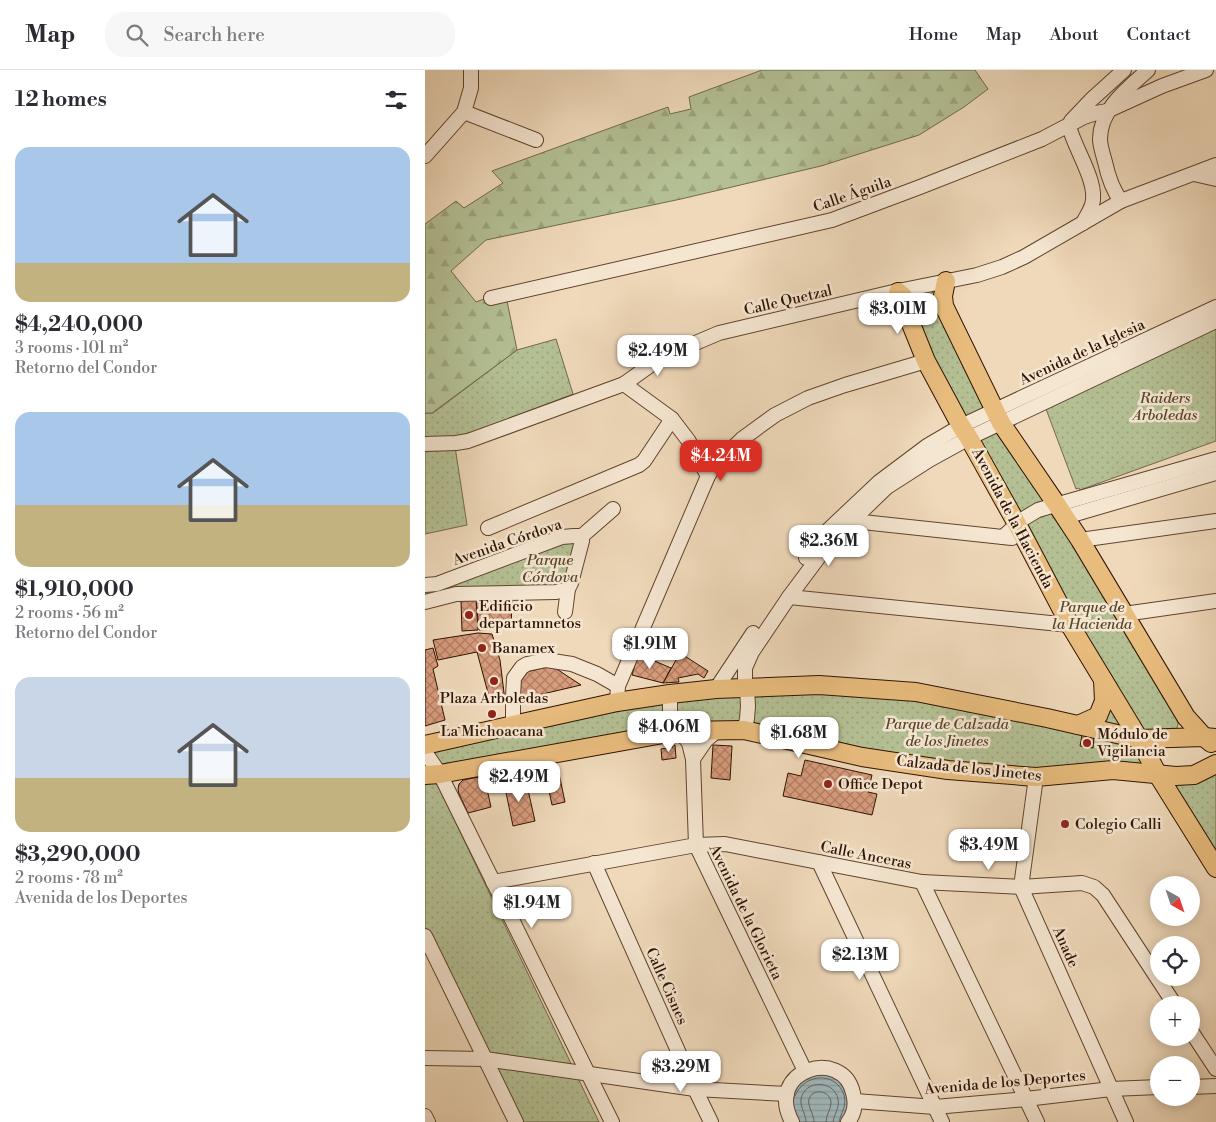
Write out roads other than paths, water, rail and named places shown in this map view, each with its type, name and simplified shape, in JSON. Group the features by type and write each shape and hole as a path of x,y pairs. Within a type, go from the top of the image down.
{"main road":[{"path":"946,281 943,296 944,306 998,417 1080,540 1186,717 1212,741"},
{"name":"Avenida de la Hacienda","path":"896,292 903,296 907,314 926,361 1021,532 1070,625 1139,739 1157,775 1216,868"},
{"path":"1078,726 1097,716 1104,701 1103,680"},
{"path":"425,745 513,725 617,694 670,694 819,685 916,692 1040,716 1139,739 1212,741"},
{"name":"Calzada de los Jinetes","path":"432,774 680,731 718,730 744,730 862,756 948,770 1037,777 1113,770 1157,775 1194,775 1216,764"}],"street":[{"path":"425,156 464,112 471,88 471,70"},
{"path":"1082,224 1092,207 1093,188 1069,126 1076,114 1124,70"},
{"path":"1121,201 1113,190 1110,181 1100,139 1102,126 1107,111 1148,70"},
{"name":"Calle Águila","path":"491,298 832,220 1042,139 1084,117 1107,111 1162,86 1206,70"},
{"path":"464,112 536,140"},
{"name":"Calle Quetzal","path":"425,444 468,441 624,384 652,364 719,333 977,275 1009,264 1121,201 1216,165"},
{"path":"1193,174 1216,179"},
{"name":"Avenida de la Iglesia","path":"998,417 1216,307"},
{"name":"Avenida de la Iglesia","path":"965,432 1216,321"},
{"path":"513,725 514,678 527,664 546,660 572,664 597,674 617,694 708,476 715,465 742,439 775,415 808,398 926,361"},
{"path":"624,384 673,419 688,440 708,476"},
{"path":"487,528 639,465 644,461 673,419"},
{"path":"744,730 747,713 745,668 752,652 789,596 830,542 876,498 965,432"},
{"path":"716,690 772,605 825,533 879,482 927,446 965,432"},
{"path":"1061,511 1216,458"},
{"path":"853,521 1003,537 1021,532 1029,514 1038,510 1061,511 1216,473"},
{"path":"876,498 875,514 883,524"},
{"path":"582,536 613,510"},
{"path":"1080,540 1216,521"},
{"name":"Avenida Córdova","path":"425,585 437,584 562,538 582,536 580,550 568,589 565,612"},
{"path":"425,602 456,594 556,592 568,589"},
{"path":"789,596 1070,625"},
{"path":"1124,614 1216,601"},
{"name":"Avenida de la Glorieta","path":"670,694 670,711 677,728 689,743 693,759 696,845 805,1071"},
{"path":"693,759 706,740 718,730"},
{"path":"425,752 432,774 493,882 612,1122"},
{"path":"1021,887 1037,777"},
{"name":"Calle Anceras","path":"493,882 696,845 725,844 922,882 1021,887 1082,883 1094,887 1103,895 1169,996"},
{"path":"819,862 942,1122"},
{"name":"Calle Cisnes","path":"594,863 711,1122"},
{"path":"922,882 1037,1122"},
{"name":"Anade","path":"1021,887 1126,1122"},
{"path":"425,936 516,1122"},
{"path":"1200,1045 1216,1069"},
{"path":"425,1058 485,1059 695,1089 787,1094"},
{"path":"792,1122 787,1113 786,1104 787,1094 793,1080 805,1071 816,1068 827,1068 838,1072 853,1089 854,1111 848,1122"},
{"path":"1200,1087 1216,1086"},
{"name":"Avenida de los Deportes","path":"855,1101 935,1107 1111,1089 1150,1087"},
{"path":"425,1116 428,1122"}],"water":[{"path":"826,1073 843,1083 850,1102 843,1122 796,1122 790,1096 801,1079"}],"place":[{"name":"Edificio departamnetos","path":"469,615"},
{"name":"Banamex","path":"482,648"},
{"name":"Plaza Arboledas","path":"494,681"},
{"name":"La Michoacana","path":"492,714"},
{"name":"Módulo de Vigilancia","path":"1087,743"},
{"name":"Office Depot","path":"828,784"},
{"name":"Colegio Calli","path":"1065,824"}],"park label":[{"name":"Raiders Arboledas","path":"1165,406"},
{"name":"Parque Córdova","path":"550,568"},
{"name":"Parque de la Hacienda","path":"1092,616"},
{"name":"Parque de Calzada de los Jinetes","path":"947,732"}]}
